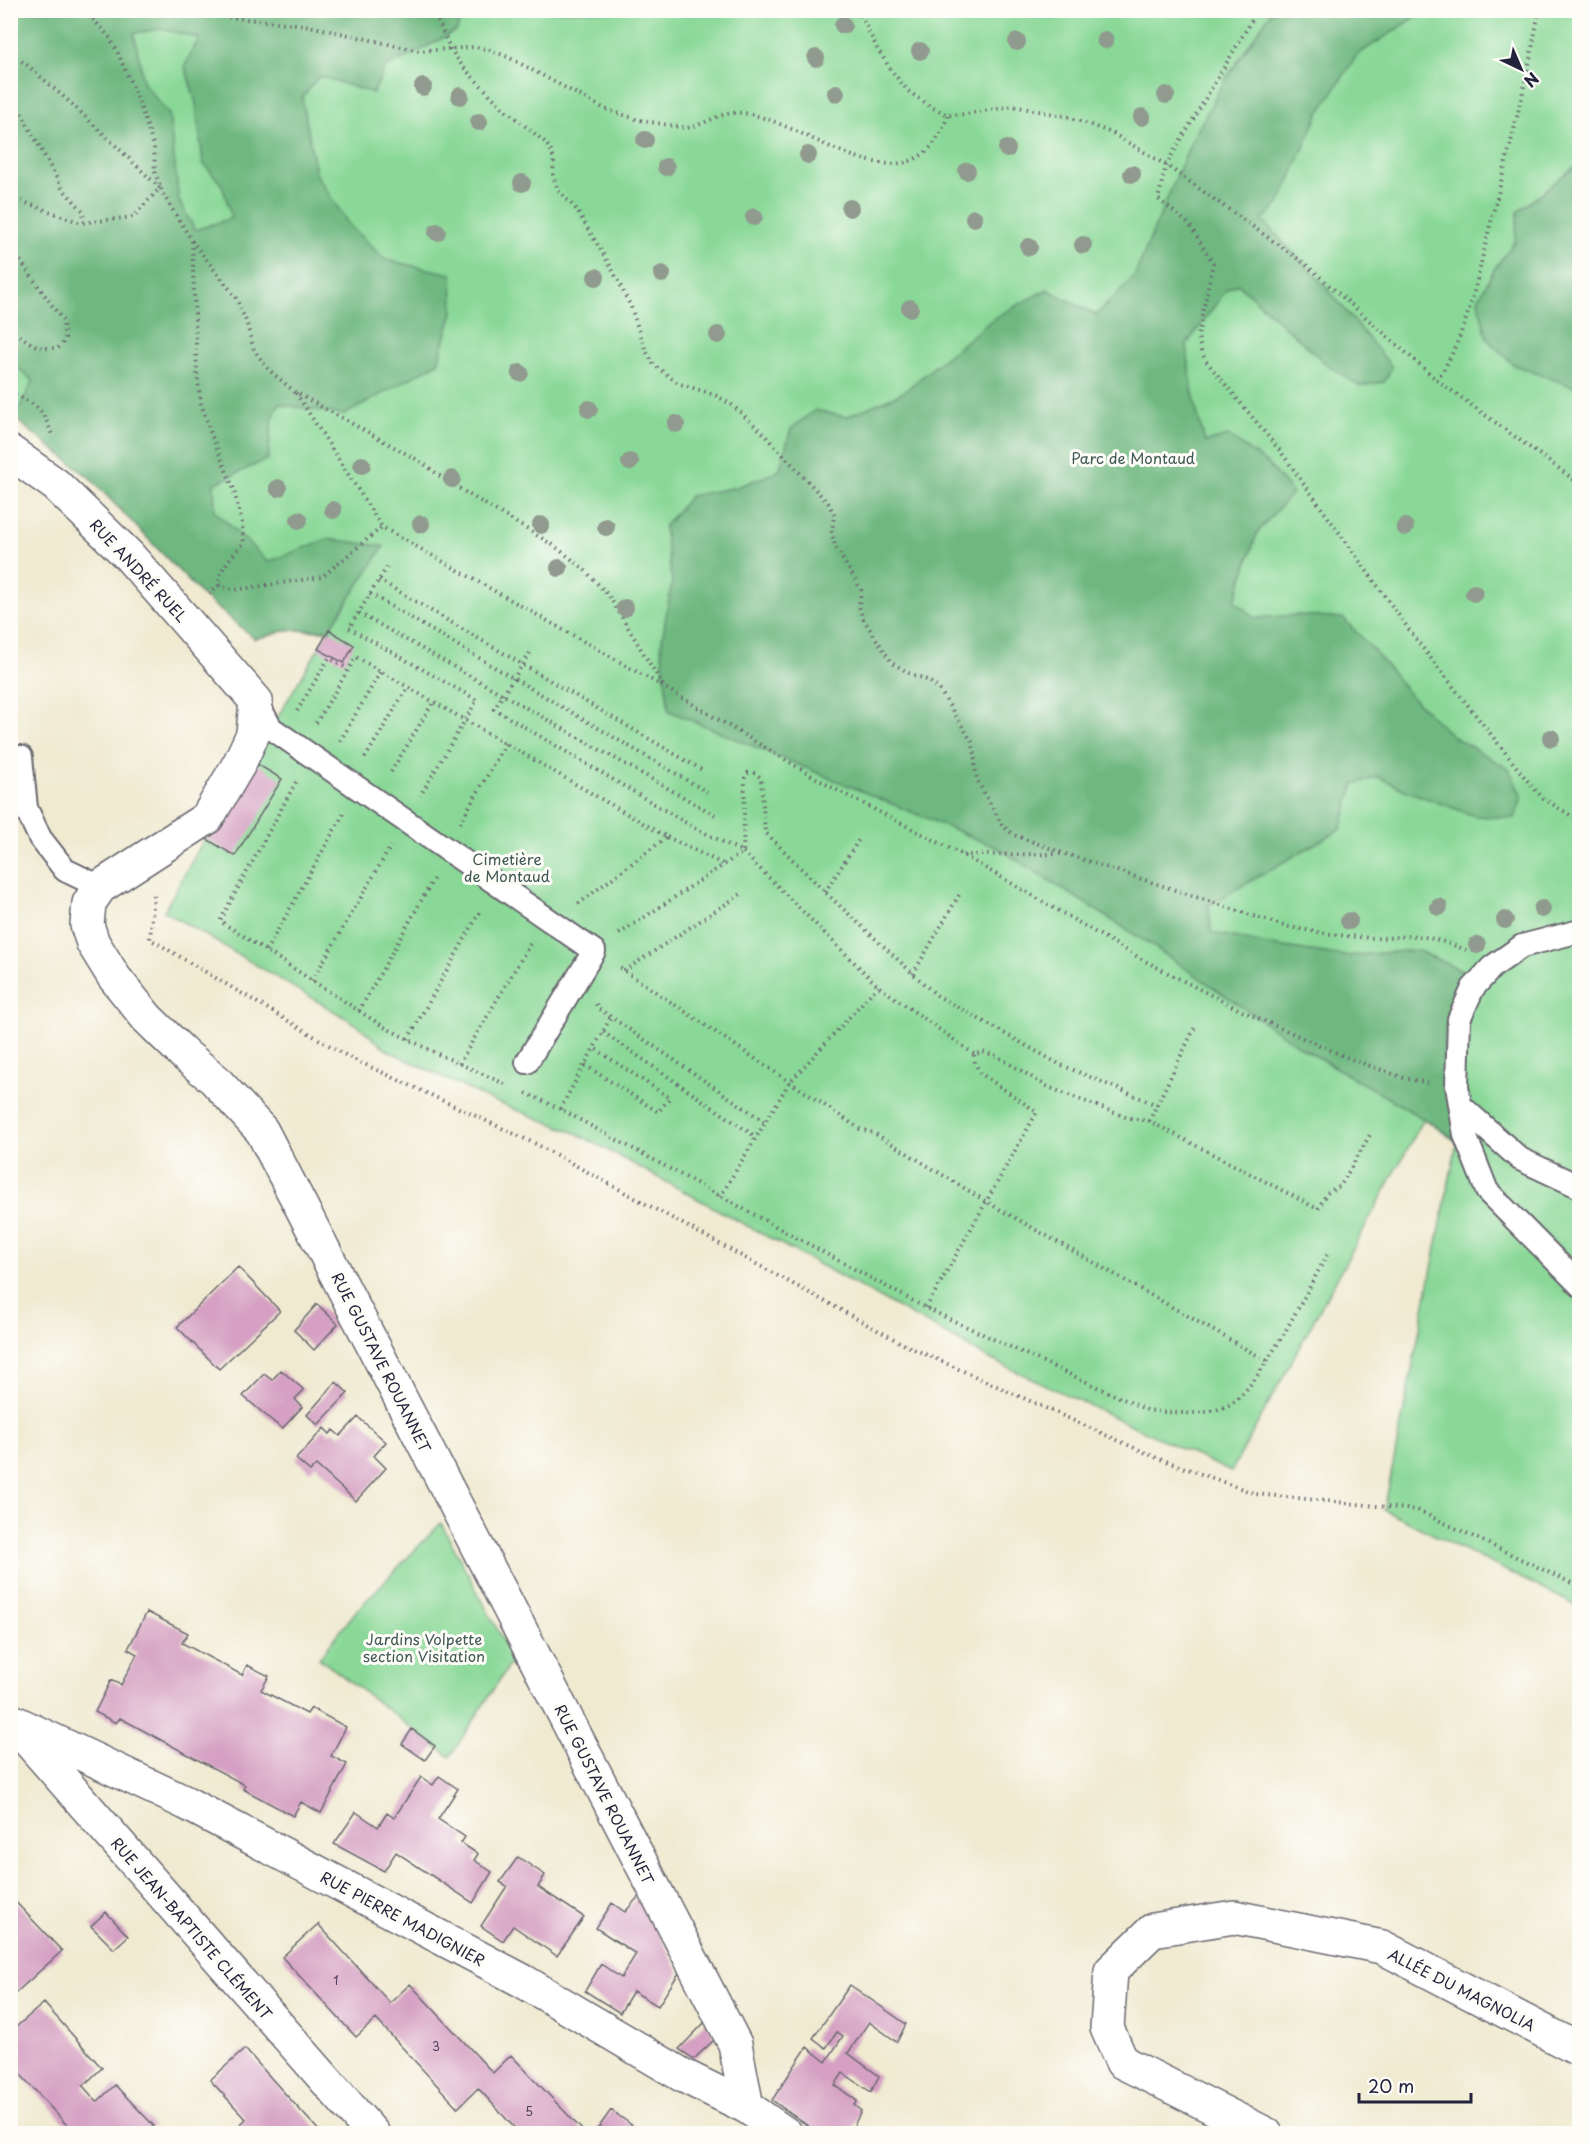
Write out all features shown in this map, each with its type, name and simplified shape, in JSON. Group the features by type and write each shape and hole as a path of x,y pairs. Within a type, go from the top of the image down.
{"street":[{"name":"RUE ANDRÉ RUEL","path":"10,452 57,485 129,556 256,701"},
{"path":"100,887 207,818 239,764 253,734 256,701"},
{"name":"RUE GUSTAVE ROUANNET","path":"100,887 89,903 87,925 93,943 114,977 147,1018 214,1079 262,1131 735,2044 747,2106"},
{"name":"RUE PIERRE MADIGNIER","path":"11,1721 186,1803 523,1981 682,2075 747,2106 786,2133"},
{"name":"RUE JEAN-BAPTISTE CLÉMENT","path":"11,1721 373,2133"},
{"name":"ALLÉE DU MAGNOLIA","path":"1266,2133 1122,2062 1107,2028 1111,1971 1153,1930 1234,1917 1382,1947 1580,2050"}],"lane":[{"path":"256,701 272,728 594,951 527,1062"},
{"path":"21,757 26,808 40,838 65,870 100,887"},
{"path":"1580,931 1522,946 1492,967 1473,988 1459,1019 1459,1097 1465,1135 1487,1191 1580,1285"},
{"path":"1459,1097 1520,1159 1580,1187"}],"path":[{"path":"85,10 110,38 139,102 154,147 160,188"},
{"path":"212,10 227,18 305,26 419,51 481,48 497,52 597,106 639,120 686,128 729,113 741,112 770,119 864,161 897,163 913,159 934,143 943,130 948,115"},
{"path":"433,10 451,50 486,91 550,149 554,159 553,175 558,190 576,209 611,267 630,307 645,350 654,365 678,383 715,395 731,404 761,431 828,503 834,514 832,532 835,546 861,590 859,606 862,617 892,663 909,674 929,681 939,689 972,742 977,780 1002,825 1014,835 1066,854 1284,926 1351,937 1416,936 1433,939 1469,952 1492,967"},
{"path":"858,10 891,70 908,91 931,107 948,115 1013,106 1069,117 1112,133 1166,165 1304,263 1437,380 1580,484"},
{"path":"1258,10 1166,165 1158,199 1189,224 1213,262 1198,336 1201,351 1206,361 1281,452 1418,642 1530,784 1544,799 1580,821"},
{"path":"1437,380 1453,355 1469,309 1523,94 1539,10"},
{"path":"10,58 27,65 73,105 160,188 192,241 235,296 246,321 251,342 269,370 296,392 423,462 445,480 553,545 582,567 609,596 664,687"},
{"path":"10,92 62,188 83,211 84,221"},
{"path":"10,197 68,217 76,222 133,217 160,188"},
{"path":"192,241 201,403 233,487 244,543 222,570 219,585 228,590 234,590 322,577 382,527"},
{"path":"10,246 63,321 65,338 58,348 42,348 10,329"},
{"path":"296,392 382,527 664,687 831,787 963,855 1143,960 1242,1011 1379,1070 1459,1097"},
{"path":"312,981 477,700 349,628 387,567"},
{"path":"378,580 702,770"},
{"path":"370,594 512,680 707,792"},
{"path":"359,613 715,815"},
{"path":"530,652 494,709 693,827 744,852 878,986 974,1054 983,1052 997,1056 1048,1087 1128,1118 1149,1121 1318,1209 1327,1193 1341,1185 1371,1133"},
{"path":"512,1087 408,1039 359,1011 220,921 305,751 356,657 667,837 725,865"},
{"path":"305,751 329,658 348,669"},
{"path":"305,751 381,671"},
{"path":"266,951 361,789 408,687"},
{"path":"361,789 434,701"},
{"path":"359,1011 506,742"},
{"path":"744,852 745,778 748,773 755,772 761,778 765,832 825,892 936,995 1059,1064 1157,1105"},
{"path":"459,1064 549,920 667,837"},
{"path":"825,892 860,838"},
{"path":"744,852 594,951 860,1130 874,1133 987,1203 1267,1361"},
{"path":"963,855 1066,854"},
{"path":"408,1039 496,883"},
{"path":"158,886 153,896 150,939 349,1057 536,1144 905,1345 1155,1457 1256,1494 1417,1510 1580,1587"},
{"path":"624,971 741,894"},
{"path":"913,974 959,895"},
{"path":"580,974 599,1009 765,1122"},
{"path":"720,1197 789,1083 878,986"},
{"path":"560,1109 611,1017"},
{"path":"1149,1121 1195,1027"},
{"path":"603,1032 756,1137"},
{"path":"585,1065 658,1112 670,1098 594,1048"},
{"path":"926,1308 1037,1112 980,1073 974,1054"},
{"path":"522,1092 560,1109 926,1308 1147,1410 1181,1414 1209,1411 1230,1405 1241,1396 1267,1361 1327,1255"}],"green space":[{"path":"10,11 462,11 457,30 386,67 373,93 319,76 302,98 316,174 349,225 386,260 452,274 453,312 438,363 344,415 279,404 272,420 268,459 214,484 215,511 268,562 327,539 384,546 329,630 287,630 255,639 203,596 89,477 14,418 33,381 11,363","holes":["162,29 199,38 185,66 196,103 203,163 222,185 232,218 195,230 179,201 169,114 144,84 134,33"]},
{"name":"Parc de Montaud","path":"11,11 1579,11 1579,1607 1384,1510 1457,1142 1424,1119 1231,1472 990,1359 576,1133 488,1099 387,1050 356,1024 164,911 329,631 287,630 255,639 203,596 89,477 11,416"},
{"path":"1272,11 1425,11 1357,55 1319,113 1279,204 1262,220 1327,288 1392,367 1384,382 1359,386 1326,364 1238,284 1227,289 1187,344 1193,393 1205,442 1229,436 1268,464 1292,493 1257,533 1235,601 1255,618 1299,615 1343,618 1377,654 1411,696 1452,736 1509,769 1522,797 1515,818 1475,816 1407,791 1379,777 1354,784 1341,829 1209,905 1211,932 1264,944 1345,956 1416,950 1464,971 1449,1012 1443,1051 1447,1090 1458,1141 1302,1048 1148,943 998,848 669,711 661,646 672,581 664,527 690,496 737,487 779,471 791,429 815,410 846,417 902,393 994,318 1047,289 1096,315 1134,277 1191,142 1225,80"},
{"path":"1579,163 1579,389 1514,365 1487,339 1478,300 1495,268 1515,241 1518,212"},
{"name":"Jardins Volpette section Visitation","path":"441,1523 513,1659 450,1757 319,1658 357,1610"}],"building":[{"path":"329,630 354,645 344,663 318,649"},
{"path":"252,761 282,779 235,856 205,838"},
{"path":"238,1267 280,1311 219,1369 177,1327"},
{"path":"317,1304 338,1324 314,1350 294,1330"},
{"path":"281,1370 304,1390 295,1399 302,1407 282,1429 243,1396 264,1374 272,1380"},
{"path":"336,1382 348,1393 318,1425 307,1415"},
{"path":"358,1417 386,1442 374,1456 386,1468 356,1501 316,1465 310,1471 296,1459 324,1428 330,1434 333,1430 340,1436"},
{"path":"147,1612 188,1633 182,1643 242,1675 247,1665 269,1676 261,1690 307,1714 311,1708 346,1727 331,1756 347,1764 321,1813 301,1802 293,1816 243,1789 245,1785 120,1718 116,1723 95,1712 111,1680 121,1685 137,1654 128,1649"},
{"path":"412,1729 435,1746 425,1760 402,1744"},
{"path":"439,1776 458,1789 438,1819 465,1837 461,1843 478,1854 474,1860 492,1872 473,1903 396,1852 384,1871 334,1844 356,1812 378,1827 387,1813 394,1818 421,1777 433,1785"},
{"path":"518,1857 545,1875 538,1887 584,1917 557,1956 513,1926 503,1941 481,1926 507,1886 500,1882"},
{"path":"640,1895 679,1973 658,2006 633,1991 620,2013 585,1991 601,1964 621,1978 636,1954 596,1928 612,1903 625,1912"},
{"path":"10,1896 62,1951 10,1998"},
{"path":"106,1912 128,1936 114,1949 91,1926"},
{"path":"318,1924 390,2003 410,1984 493,2073 511,2055 586,2134 520,2134 478,2088 458,2108 376,2019 356,2037 282,1957"},
{"path":"850,1985 906,2024 897,2042 869,2022 848,2053 879,2076 871,2092 843,2073 835,2085 857,2101 854,2105 861,2111 850,2134 819,2134 772,2100 807,2047 826,2062 843,2036 837,2032 826,2048 813,2038"},
{"path":"44,2003 102,2068 83,2086 97,2102 115,2085 154,2126 145,2134 75,2134 10,2063 10,2051 16,2046 10,2040 10,2032"},
{"path":"706,2021 715,2039 694,2059 679,2049"},
{"path":"245,2049 322,2134 230,2134 246,2119 210,2080"},
{"path":"611,2110 644,2134 594,2134"}],"park label":[{"name":"Cimetière de Montaud","path":"507,866"}]}
